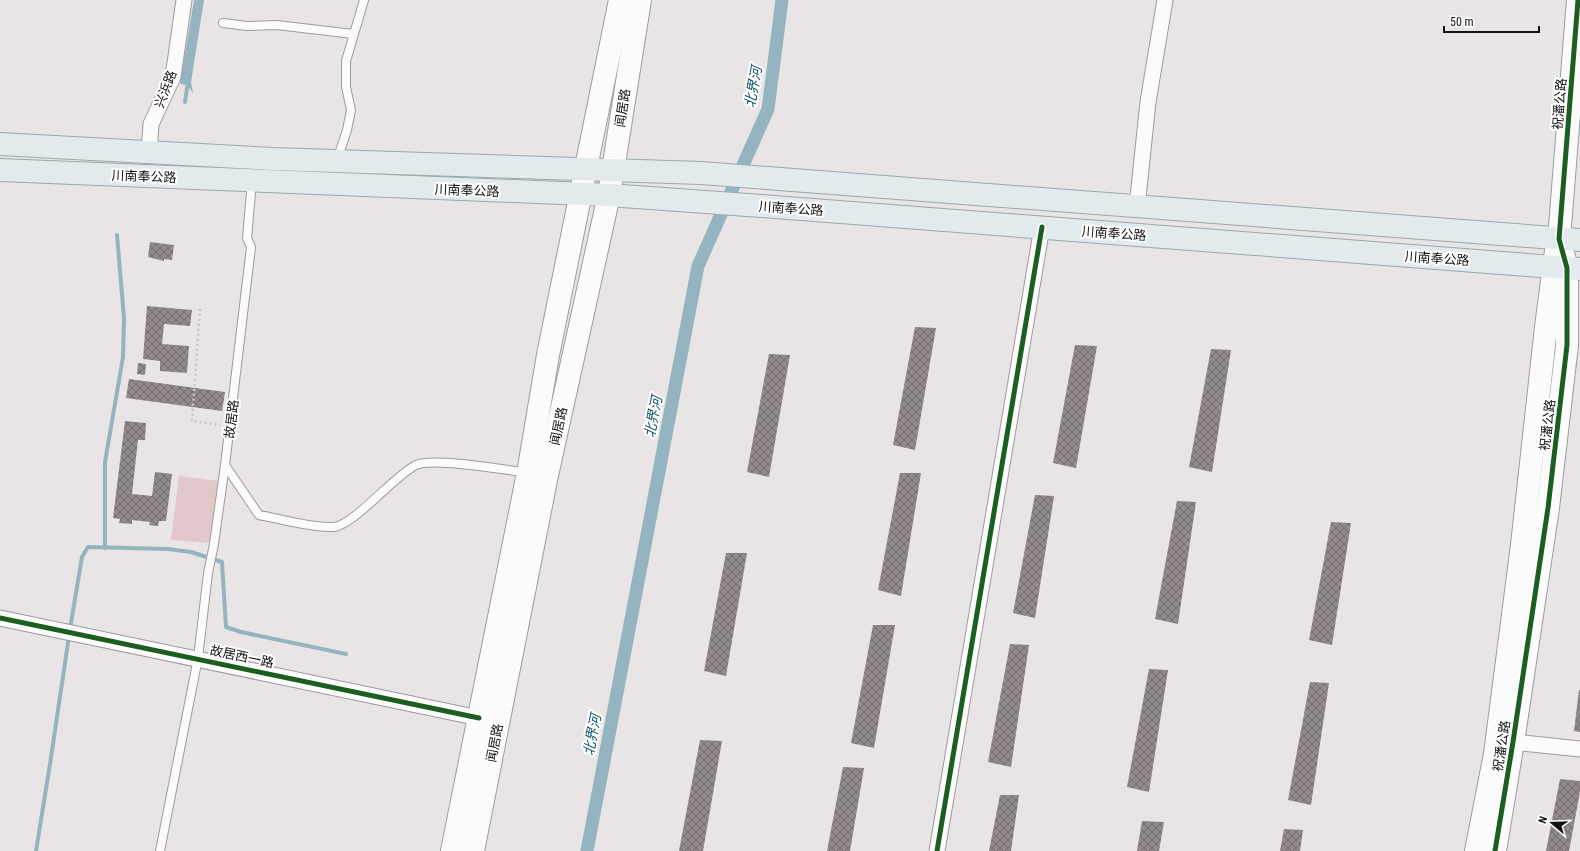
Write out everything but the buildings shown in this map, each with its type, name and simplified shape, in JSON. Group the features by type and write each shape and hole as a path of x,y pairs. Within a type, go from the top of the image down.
{"main road":[{"path":"452,851 479,718 537,476 548,355 620,0"},
{"name":"闻居路","path":"473,851 537,476 609,195 640,0"},
{"name":"祝潘公路","path":"1495,851 1548,508 1567,345 1567,268 1578,0"},
{"name":"川南奉公路","path":"0,144 149,153 337,161 701,173 1569,239"},
{"name":"川南奉公路","path":"0,170 609,195 1567,268"},
{"path":"1476,851 1496,746 1522,545 1567,268"}],"street":[{"name":"兴浜路","path":"149,153 151,124 172,77 184,0"},
{"path":"1137,207 1148,102 1165,0"},
{"path":"937,851 1042,227"},
{"name":"故居西一路","path":"0,618 53,630 198,658 479,718"},
{"path":"1513,742 1580,749"}],"lane":[{"path":"337,161 347,130 351,110 346,87 346,60 364,0"},
{"path":"223,23 247,26 277,25 353,34"},
{"name":"故居路","path":"160,851 198,658 208,573 226,465 251,247 246,238 252,181"},
{"path":"226,465 259,515 321,526 336,527 352,518 417,464 436,461 537,476"}],"path":[{"path":"200,309 192,421 230,426"}],"shaded area":[{"path":"179,476 219,481 211,543 171,540"}],"water":[{"path":"194,0 204,0 191,82 193,93 187,85 180,84"}],"waterway":[{"name":"北界河","path":"587,851 698,266 768,109 782,0"},
{"path":"185,102 188,81"},
{"path":"105,548 105,462 123,357 124,318 117,235"},
{"path":"70,629 82,557 88,547 168,549 191,552 222,562 226,627 241,632 346,654"},
{"path":"36,851 69,636"}],"cycle path":[{"path":"1495,851 1548,508 1567,345 1567,268 1559,239 1578,0"},
{"path":"937,851 1042,227"},
{"path":"0,618 479,718"}]}
